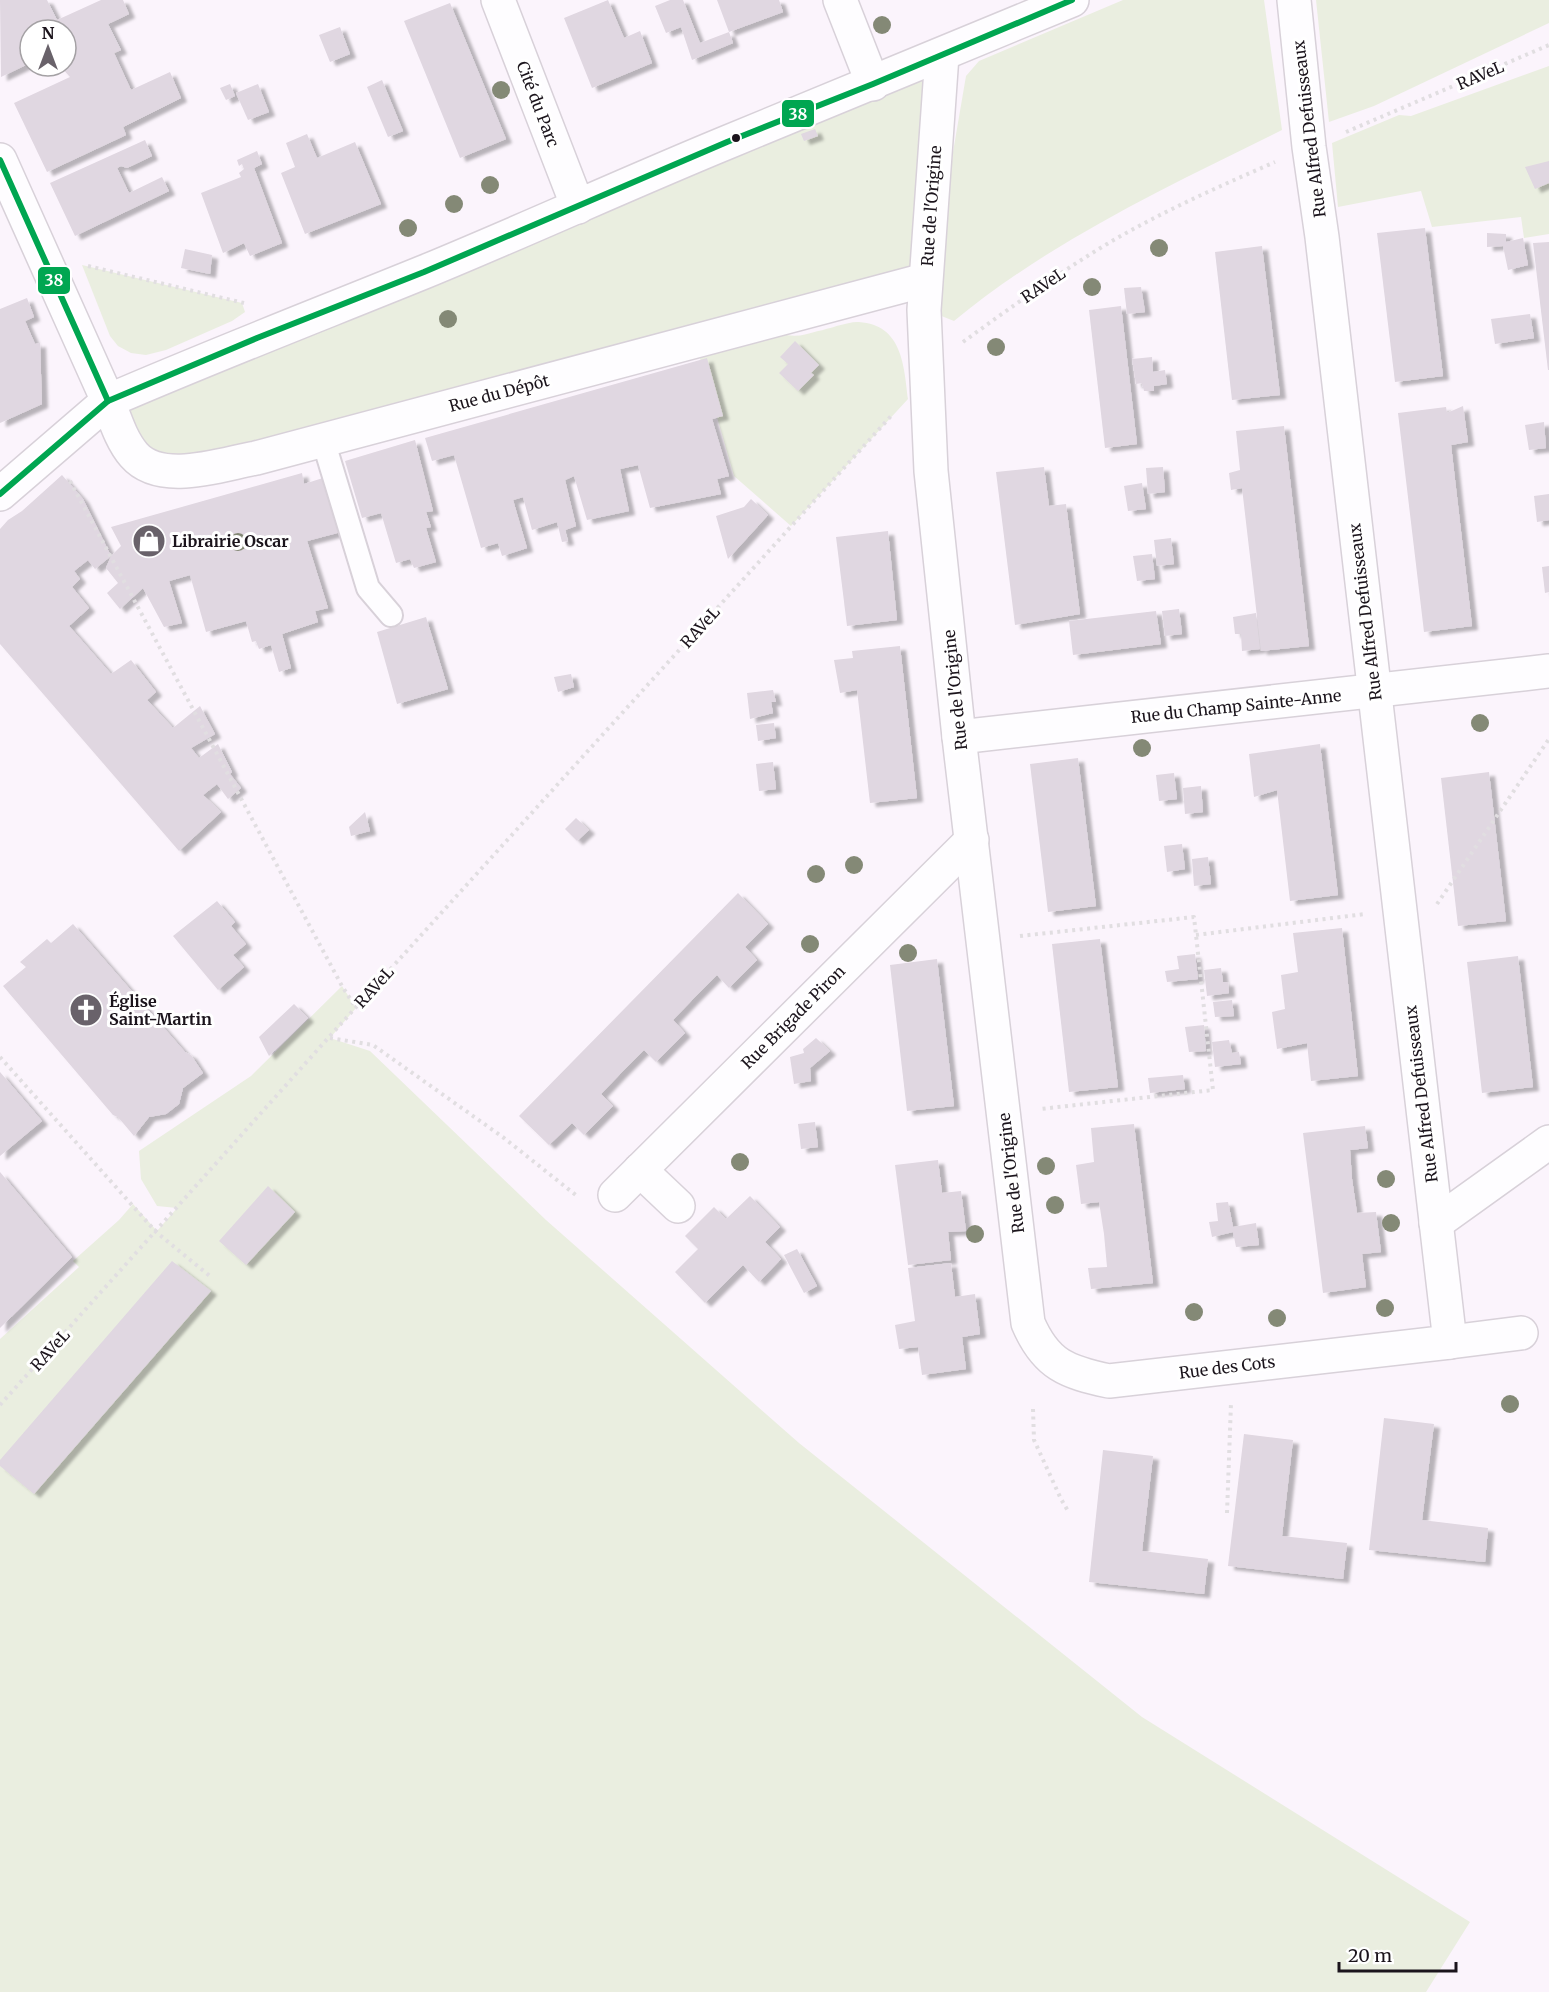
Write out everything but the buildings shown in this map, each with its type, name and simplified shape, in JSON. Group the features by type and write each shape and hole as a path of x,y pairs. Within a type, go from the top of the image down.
{"street":[{"name":"Cité du Parc","path":"498,0 578,207"},
{"path":"840,0 873,84"},
{"path":"0,494 108,400 578,207 727,142 873,84 1072,0"},
{"name":"Rue Alfred Defuisseaux","path":"1294,0 1309,147 1322,237 1436,1223"},
{"name":"Rue de l'Origine","path":"942,55 925,280 924,328 931,471 959,737 1028,1323"},
{"name":"Rue du Dépôt","path":"0,160 126,443 141,463 164,471 180,471 256,458 925,280"},
{"name":"Rue du Champ Sainte-Anne","path":"959,737 1549,671"},
{"name":"Rue Brigade Piron","path":"615,1195 972,840"},
{"path":"1450,1342 1436,1223 1549,1142"},
{"path":"640,1170 678,1206"},
{"name":"Rue des Cots","path":"1028,1323 1035,1341 1048,1357 1075,1374 1108,1381 1521,1333"}],"lane":[{"path":"323,440 368,588 391,615"}],"path":[{"name":"RAVeL","path":"0,1405 329,1037 927,378 962,343 1038,287 1108,243 1209,190 1549,45"},
{"path":"43,256 248,304"},
{"path":"52,449 336,976 356,1008"},
{"path":"1404,952 1549,740"},
{"path":"1196,935 1400,910"},
{"path":"984,940 1194,917 1214,1090 1004,1113"},
{"path":"329,1037 373,1045 504,1138 577,1197 587,1202 615,1195"},
{"path":"0,1057 156,1232 211,1277"},
{"path":"1227,1513 1232,1367"},
{"path":"1033,1409 1034,1440 1060,1499 1068,1511"}],"shaded area":[{"path":"1123,0 1264,0 1282,130 1112,216 1031,265 954,321 939,315 953,152 966,76 979,61"},
{"path":"1316,0 1549,0 1549,23 1374,106 1329,122"},
{"path":"942,55 925,280 778,332 798,336 850,323 873,325 884,331 898,349 905,373 908,399 791,526 734,476 695,341 164,471 108,401"},
{"path":"1549,66 1549,234 1524,238 1521,217 1432,227 1421,191 1338,207 1332,143 1399,115 1411,116"},
{"path":"82,265 242,303 245,312 232,321 166,350 146,355 131,353 118,346 110,336"},
{"path":"342,986 356,1008 330,1038 370,1051 546,1220 799,1443 1142,1717 1470,1922 1426,1992 0,1992 0,1339 79,1267 73,1261 119,1220 133,1204 157,1231 177,1208 157,1206 141,1179 139,1151 251,1076"}],"transit line":[{"name":"38","path":"0,494 108,401 257,338 424,272 727,142 873,84 1072,0"},
{"name":"38","path":"0,160 108,401"}],"place":[{"name":"Librairie Oscar","path":"149,541"},
{"name":"Église Saint-Martin","path":"86,1010"}]}
